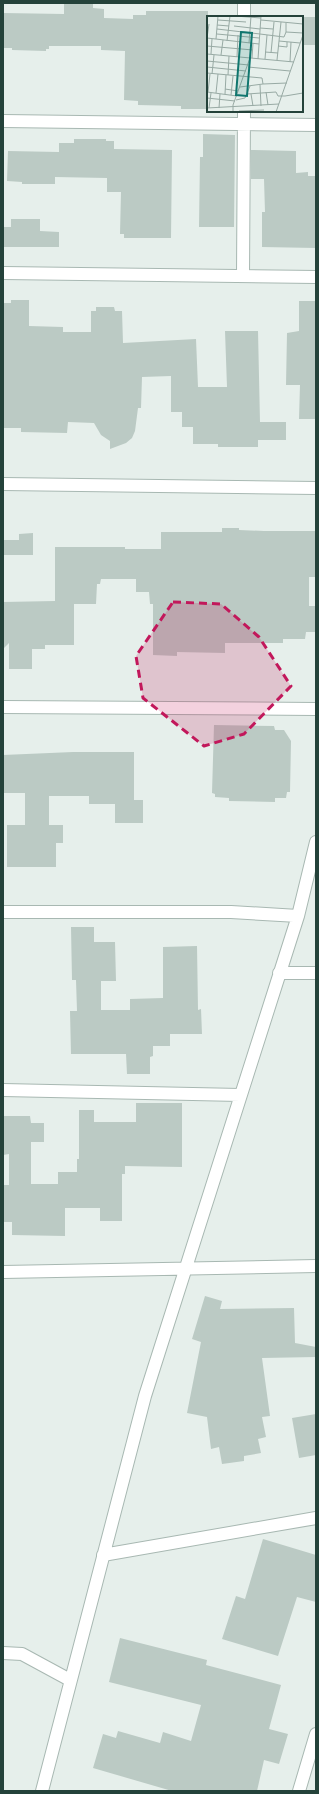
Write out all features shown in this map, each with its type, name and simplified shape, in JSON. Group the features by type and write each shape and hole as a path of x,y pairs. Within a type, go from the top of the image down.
{"street":[{"path":"244,3 244,16"},
{"path":"243,276 244,112"},
{"path":"3,121 316,125"},
{"path":"3,273 316,277"},
{"path":"3,484 316,488"},
{"path":"3,707 316,709"},
{"path":"42,1791 145,1396 298,916 316,842"},
{"path":"3,912 231,912 298,916"},
{"path":"279,973 316,973"},
{"path":"3,1090 240,1095"},
{"path":"3,1272 316,1266"},
{"path":"103,1555 316,1518"},
{"path":"3,1653 22,1654 70,1680"},
{"path":"299,1791 316,1735"}],"highlighted area":[{"path":"173,602 221,604 259,637 291,686 244,734 204,746 143,698 136,656"}],"building":[{"path":"64,3 93,3 93,8 104,9 104,18 133,19 133,15 146,15 146,11 208,11 207,109 181,109 181,106 138,105 138,101 124,100 125,51 101,50 101,46 49,46 49,49 46,49 46,51 12,50 12,48 3,48 3,13 64,14"},
{"path":"303,17 316,17 316,45 303,45"},
{"path":"203,134 235,135 234,227 199,227 200,157 203,157"},
{"path":"74,139 106,139 106,141 114,141 114,149 172,150 171,238 124,238 124,234 120,234 121,192 107,192 107,178 55,177 55,184 22,184 22,182 7,181 8,151 59,152 59,143 74,143"},
{"path":"251,150 296,151 296,173 308,172 308,176 316,176 316,248 262,247 262,212 265,212 264,179 251,179"},
{"path":"11,219 40,219 40,231 59,232 59,247 3,247 3,227 11,227"},
{"path":"11,300 29,300 29,326 63,327 63,332 91,332 91,311 96,311 96,307 114,307 115,311 122,311 123,343 196,339 198,387 227,387 225,331 258,331 260,422 286,422 286,440 258,440 258,447 218,447 218,444 193,444 193,427 182,427 182,412 171,412 171,376 142,377 141,408 138,408 135,431 132,438 126,443 110,449 110,441 101,435 94,423 68,422 67,433 21,432 21,428 3,428 4,303 11,303"},
{"path":"299,301 315,301 316,419 299,419 300,385 286,385 287,333 299,331"},
{"path":"222,528 239,528 239,530 264,531 316,531 316,577 309,577 309,606 316,606 316,632 306,632 305,639 283,639 283,643 225,643 225,653 177,652 177,656 153,655 153,604 150,604 149,592 136,592 136,579 101,579 100,584 97,584 96,604 74,604 74,645 45,645 45,649 32,649 32,669 9,669 9,643 3,649 3,602 55,601 55,547 125,547 125,549 161,549 161,532 222,532"},
{"path":"33,533 33,555 3,555 3,540 19,540 19,534"},
{"path":"214,725 274,726 275,730 284,730 291,741 290,792 287,792 286,798 275,798 275,802 229,801 229,798 215,797 215,794 212,793"},
{"path":"73,752 134,752 134,800 143,800 143,823 115,823 115,804 89,804 89,796 49,796 49,825 63,825 63,843 56,843 56,867 7,867 7,825 25,825 25,793 3,793 3,755"},
{"path":"71,927 94,927 94,942 115,942 116,981 101,981 101,1010 130,1010 130,999 163,998 163,947 197,946 198,1010 201,1009 202,1034 170,1034 170,1046 153,1046 153,1056 150,1057 150,1074 127,1074 126,1054 71,1054 70,1011 77,1011 76,980 72,980"},
{"path":"136,1103 182,1103 182,1167 125,1166 125,1174 122,1174 122,1221 100,1221 100,1208 65,1208 65,1236 12,1235 12,1222 3,1222 3,1185 9,1185 9,1154 3,1155 3,1116 30,1116 31,1123 44,1123 44,1142 31,1142 31,1184 58,1184 58,1172 77,1172 77,1159 79,1159 79,1110 94,1110 94,1122 136,1122"},
{"path":"205,1296 222,1301 220,1309 294,1308 295,1343 316,1347 316,1357 262,1358 270,1416 262,1417 266,1437 258,1439 261,1453 244,1456 244,1461 222,1464 219,1447 211,1449 207,1417 187,1413 201,1342 192,1339"},
{"path":"316,1414 316,1455 299,1458 292,1418"},
{"path":"263,1539 316,1555 316,1602 297,1597 278,1656 222,1639 236,1596 245,1599"},
{"path":"120,1638 207,1660 206,1665 281,1685 269,1729 288,1734 279,1764 264,1760 257,1791 172,1791 93,1768 103,1734 116,1738 118,1731 160,1743 163,1732 191,1741 201,1705 109,1682"}]}
